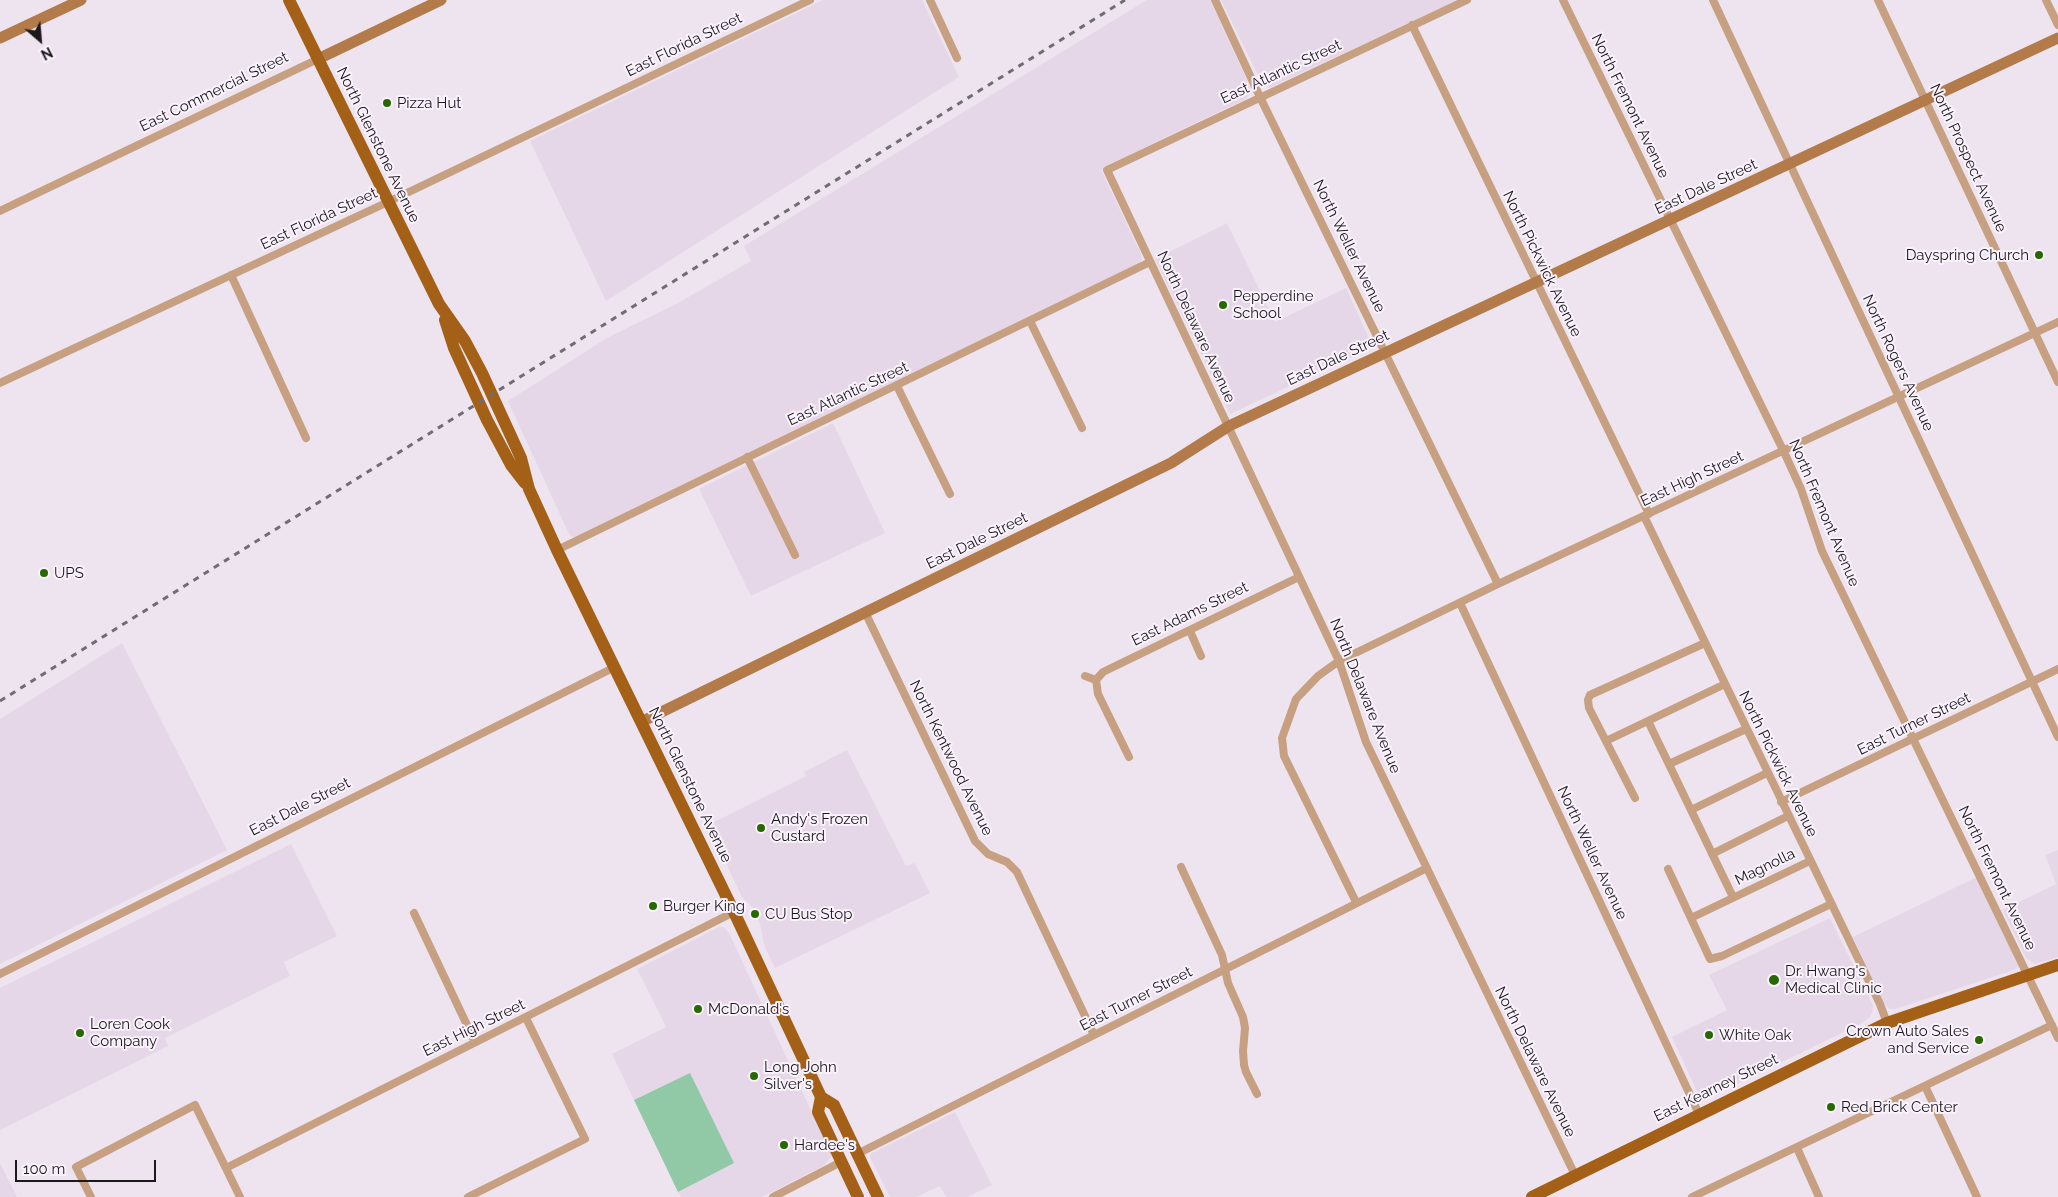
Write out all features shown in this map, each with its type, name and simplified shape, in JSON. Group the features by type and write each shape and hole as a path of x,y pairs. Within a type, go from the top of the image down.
{"main road":[{"name":"North Glenstone Avenue","path":"290,0 439,304 454,348 483,412 511,465 529,489 821,1096 834,1105 878,1197"},
{"name":"East Kearney Street","path":"1532,1197 1887,1023 2058,965"},
{"path":"821,1096 818,1112 858,1197"},
{"path":"818,1112 831,1119 848,1150 857,1154"},
{"path":"841,1162 847,1163 854,1169 868,1197"}],"street":[{"path":"0,38 81,0"},
{"name":"East Commercial Street","path":"0,211 441,0"},
{"name":"East Florida Street","path":"0,383 388,202 810,0"},
{"path":"930,0 957,58"},
{"name":"North Weller Avenue","path":"1215,0 1260,97 1498,584"},
{"name":"East Atlantic Street","path":"1107,170 1467,0"},
{"name":"North Fremont Avenue","path":"1563,0 1784,452 1801,489 1822,551 2058,1038"},
{"name":"North Rogers Avenue","path":"1713,0 2058,737"},
{"name":"North Prospect Avenue","path":"1878,0 2058,382"},
{"path":"2046,0 2058,24"},
{"name":"North Pickwick Avenue","path":"1412,25 1647,515 1746,729 1880,1004 1887,1023"},
{"name":"East Dale Street","path":"641,722 1172,463 1228,426 2058,38"},
{"name":"North Delaware Avenue","path":"1107,170 1338,661 1366,742 1575,1175"},
{"name":"East Atlantic Street","path":"557,550 1150,262"},
{"path":"231,275 306,438"},
{"path":"1030,321 1082,428"},
{"name":"East High Street","path":"1356,902 1284,756 1282,738 1296,699 1318,676 1338,661 1498,584 1784,452 2058,322"},
{"path":"896,386 950,494"},
{"path":"747,457 796,555"},
{"name":"East Adams Street","path":"1096,680 1103,672 1190,631 1298,576"},
{"name":"North Weller Avenue","path":"1460,603 1699,1114"},
{"name":"North Kentwood Avenue","path":"865,612 975,840 988,854 1006,862 1016,872 1094,1035"},
{"path":"1190,631 1201,656"},
{"path":"1635,798 1589,708 1588,700 1590,695 1705,643"},
{"name":"East Dale Street","path":"0,974 614,668"},
{"name":"East Turner Street","path":"1782,802 2058,670"},
{"path":"1085,676 1096,680 1098,694 1129,756"},
{"path":"1606,741 1725,684"},
{"path":"1648,721 1733,897"},
{"path":"1669,764 1746,729"},
{"path":"1691,810 1768,773"},
{"path":"1712,854 1788,816"},
{"name":"Magnolla","path":"1690,918 1810,860"},
{"path":"1181,867 1222,955 1228,984 1244,1022 1243,1051 1246,1072 1257,1094"},
{"name":"East Turner Street","path":"857,1154 1426,868"},
{"path":"1668,869 1710,958 1715,959 1831,904"},
{"path":"414,912 475,1042"},
{"name":"East High Street","path":"226,1168 734,912"},
{"path":"468,1197 585,1139 526,1018"},
{"path":"1692,1197 2052,1025"},
{"path":"1925,1086 1977,1197"},
{"path":"91,1197 76,1167 195,1105 240,1197"},
{"path":"1797,1148 1820,1197"},
{"path":"773,1197 841,1162"}],"shaded area":[{"path":"823,0 922,0 959,77 606,301 530,141"},
{"path":"1147,0 1210,0 1252,91 1246,99 1101,170 1141,254 1142,260 1138,264 575,537 569,534 508,401 607,338 678,303 751,261 744,246"},
{"path":"1221,0 1458,0 1269,88 1262,83"},
{"name":"Pepperdine School","path":"1227,223 1275,322 1346,288 1373,347 1230,414 1155,259"},
{"path":"833,423 885,533 751,596 699,489"},
{"path":"122,643 227,850 0,964 0,719"},
{"path":"847,750 906,866 915,863 930,893 775,968 765,947 760,924 753,908 742,897 708,825 806,776 804,772"},
{"path":"291,844 337,936 284,962 290,976 165,1038 168,1046 0,1130 0,988"},
{"path":"2058,850 2058,957 2035,964 2026,958 2003,910 2056,884 2045,855"},
{"path":"1977,877 2019,962 2019,967 1895,1009 1889,1009 1882,1001 1853,937"},
{"path":"1830,918 1873,1005 1869,1018 1706,1099 1699,1096 1672,1037 1727,1010 1709,975"},
{"path":"719,927 724,927 730,935 832,1156 823,1166 762,1197 681,1197 678,1192 733,1163 690,1073 634,1100 612,1054 666,1027 637,969"},
{"path":"955,1112 992,1185 968,1197 946,1197 940,1186 916,1197 890,1197 870,1154"},
{"path":"0,1163 17,1197 0,1197"}],"green space":[{"path":"690,1073 734,1163 678,1192 634,1100"}],"railway":[{"path":"0,701 1125,0"}],"place":[{"name":"Pizza Hut","path":"387,103"},
{"name":"Dayspring Church","path":"2039,255"},
{"name":"Pepperdine School","path":"1223,305"},
{"name":"UPS","path":"44,573"},
{"name":"Andy's Frozen Custard","path":"761,828"},
{"name":"Burger King","path":"653,906"},
{"name":"CU Bus Stop","path":"755,914"},
{"name":"Dr. Hwang's Medical Clinic","path":"1774,980"},
{"name":"McDonald's","path":"698,1009"},
{"name":"Loren Cook Company","path":"80,1033"},
{"name":"White Oak","path":"1709,1035"},
{"name":"Crown Auto Sales and Service","path":"1979,1040"},
{"name":"Long John Silver's","path":"754,1076"},
{"name":"Red Brick Center","path":"1831,1107"},
{"name":"Hardee's","path":"784,1145"}]}
